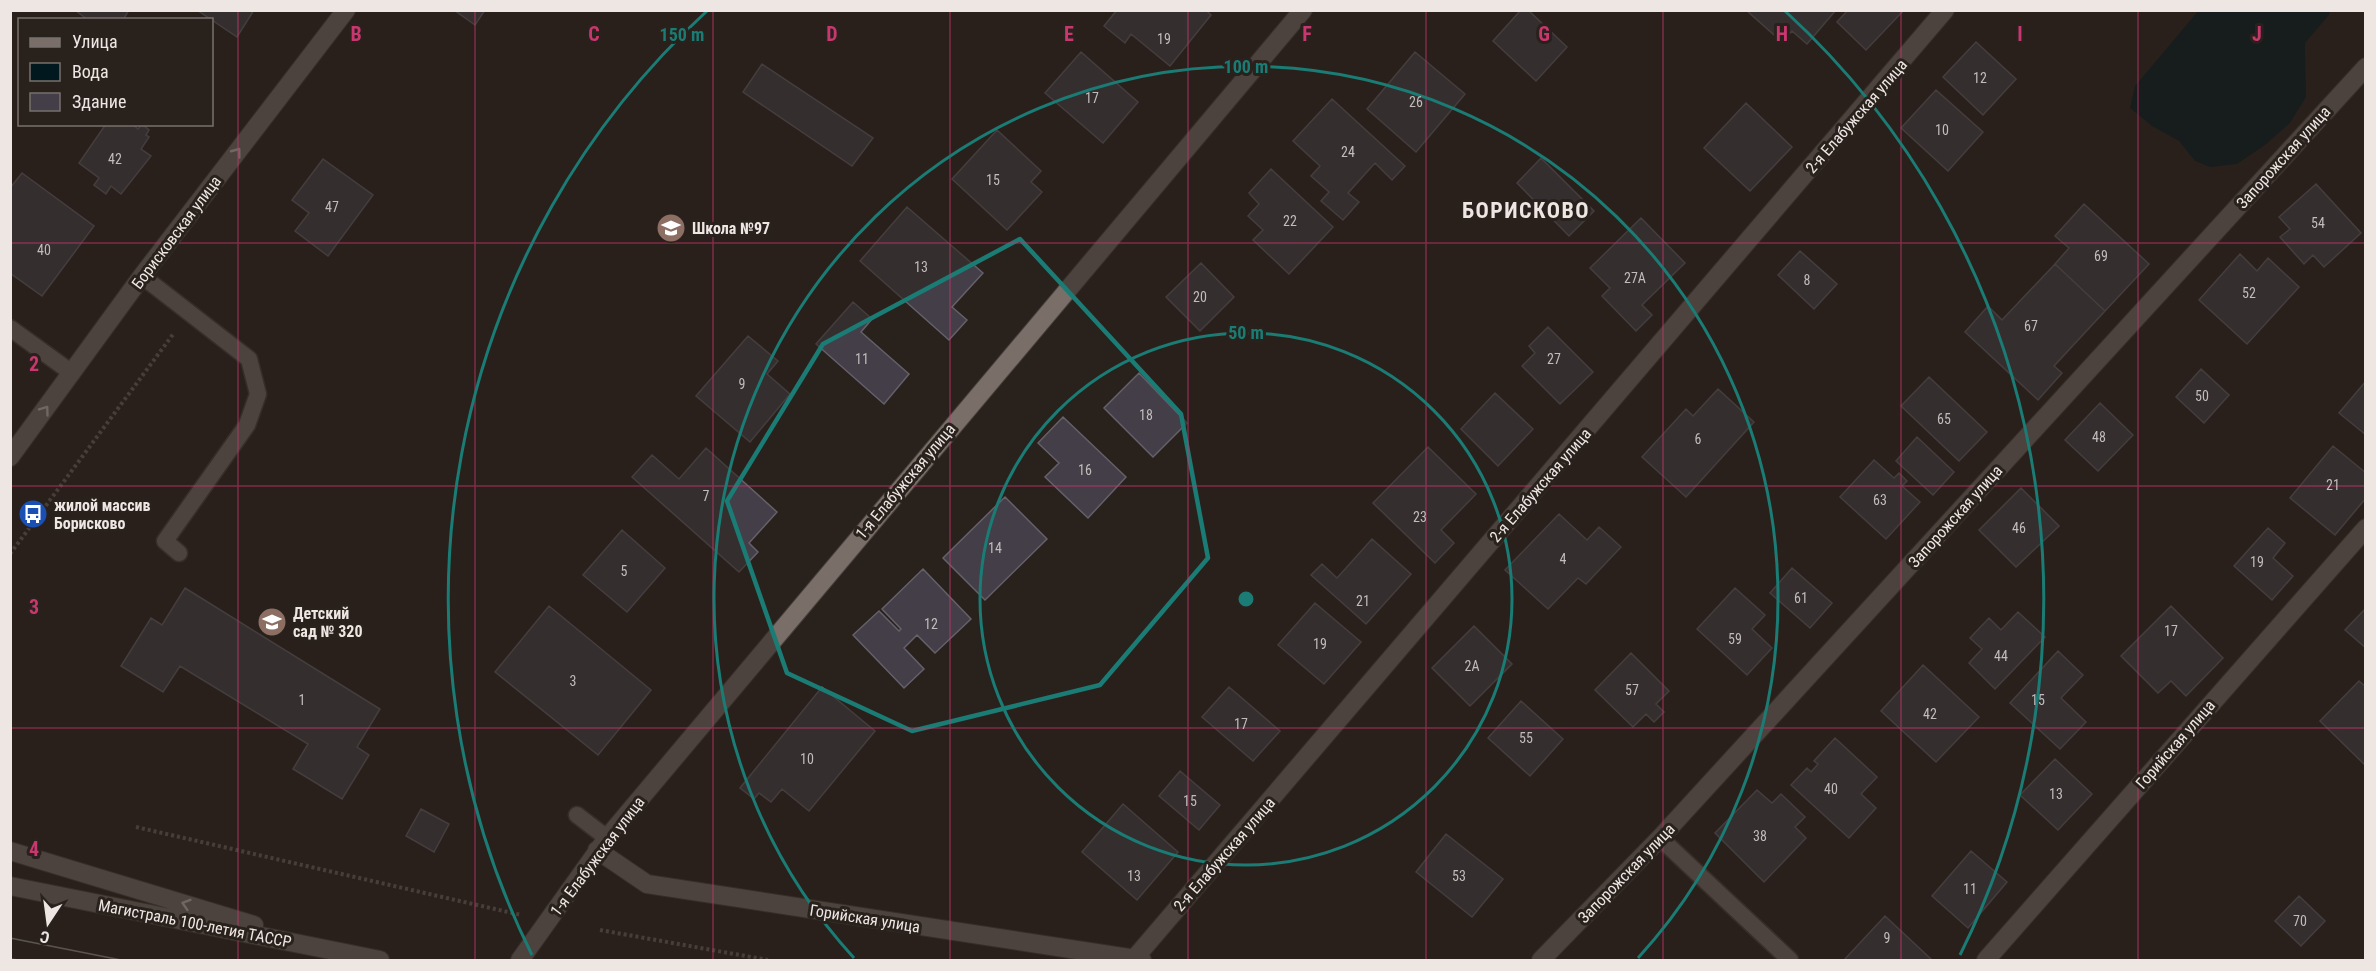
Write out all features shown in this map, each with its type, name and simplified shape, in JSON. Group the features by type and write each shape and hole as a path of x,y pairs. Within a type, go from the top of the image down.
{"street":[{"name":"Борисковская улица","path":"10,457 142,276 345,10"},
{"name":"1-я Елабужская улица","path":"520,960 602,844 1303,10"},
{"name":"2-я Елабужская улица","path":"1138,960 1945,10"},
{"name":"Запорожская улица","path":"1541,960 1660,838 2366,67"},
{"name":"Горийская улица","path":"1986,960 2366,528"},
{"name":"Горийская улица","path":"602,844 647,884 1138,960"},
{"path":"10,852 371,959"},
{"name":"Магистраль 100-летия ТАССР","path":"10,886 371,959"}],"lane":[{"path":"142,276 249,359 258,394 247,425 165,541 179,553"},
{"path":"10,328 72,373"},
{"path":"577,816 602,844"},
{"path":"1660,838 1790,960"}],"path":[{"path":"10,554 188,313"},
{"path":"136,827 548,921"},
{"path":"600,930 768,960"}],"highlighted area":[{"path":"1020,239 1181,414 1208,558 1100,685 912,731 787,673 727,501 823,344"}],"water":[{"path":"2199,10 2330,11 2305,43 2306,97 2290,123 2265,145 2237,164 2210,167 2195,161 2179,141 2152,126 2130,108 2135,86"}],"building":[{"path":"75,10 129,10 124,18 85,18"},
{"path":"197,10 254,10 237,37 213,21 213,18 209,18"},
{"path":"454,10 485,10 475,25"},
{"path":"1117,10 1206,10 1211,15 1170,66 1131,34 1125,43 1104,26"},
{"path":"1521,10 1528,10 1567,47 1536,81 1493,41"},
{"path":"1746,10 1836,10 1807,44 1792,31 1782,42"},
{"path":"1848,10 1904,10 1866,50 1837,22"},
{"path":"1976,42 2016,79 1983,115 1943,77"},
{"path":"1081,52 1138,102 1103,143 1045,93"},
{"path":"1415,52 1465,94 1416,152 1367,109"},
{"path":"762,64 873,138 852,166 743,92"},
{"path":"1936,90 1983,132 1948,171 1901,128"},
{"path":"1332,99 1405,166 1392,180 1375,163 1348,193 1359,202 1343,220 1321,201 1329,192 1311,176 1320,166 1293,141"},
{"path":"1746,103 1792,147 1750,191 1704,148"},
{"path":"105,126 134,126 138,129 144,126 149,130 146,135 149,137 141,149 151,156 121,194 111,186 106,194 94,185 99,178 79,163"},
{"path":"997,130 1041,171 1031,182 1042,192 1007,230 952,179"},
{"path":"1541,158 1594,211 1569,236 1517,183"},
{"path":"323,159 373,195 328,256 295,231 309,213 292,200"},
{"path":"1271,169 1333,227 1289,274 1253,240 1263,230 1248,216 1259,204 1249,193"},
{"path":"22,173 94,226 42,296 10,273 10,188"},
{"path":"2316,184 2361,233 2324,267 2313,255 2304,264 2280,237 2290,229 2279,217"},
{"path":"2084,204 2149,264 2105,311 2055,264 2069,248 2055,236"},
{"path":"907,207 983,273 952,307 967,320 949,340 860,261"},
{"path":"1641,218 1685,263 1642,305 1652,315 1636,331 1602,296 1610,288 1590,268"},
{"path":"1800,251 1837,284 1814,309 1778,275"},
{"path":"2240,254 2257,271 2268,258 2299,287 2247,344 2199,300"},
{"path":"1201,263 1234,297 1200,331 1166,297"},
{"path":"2055,264 2105,311 2054,366 2062,373 2038,400 1965,332 1988,306 2002,320"},
{"path":"853,302 872,319 861,332 909,374 884,404 816,344"},
{"path":"1548,327 1593,372 1560,404 1522,366 1535,353 1529,346"},
{"path":"748,336 778,361 767,374 790,394 750,442 696,396"},
{"path":"2201,369 2229,395 2204,423 2176,397"},
{"path":"1139,373 1187,423 1153,457 1104,408"},
{"path":"1929,377 1987,432 1959,461 1901,406"},
{"path":"2366,381 2366,435 2339,413"},
{"path":"1718,389 1754,422 1686,497 1642,457 1686,409 1693,416"},
{"path":"1495,393 1533,429 1498,466 1461,429"},
{"path":"2100,403 2133,435 2098,471 2065,440"},
{"path":"1063,417 1126,477 1088,518 1045,477 1059,463 1038,443"},
{"path":"1917,437 1954,472 1933,495 1896,461"},
{"path":"2333,446 2366,473 2366,498 2335,535 2290,498"},
{"path":"1428,447 1476,494 1441,530 1454,543 1435,563 1373,503"},
{"path":"706,448 777,512 749,543 758,552 739,572 632,477 652,455 679,479"},
{"path":"1874,460 1894,478 1899,473 1907,481 1902,486 1920,502 1886,539 1840,497"},
{"path":"2021,488 2059,526 2016,567 1979,530"},
{"path":"1005,497 1047,539 985,600 943,558"},
{"path":"1559,514 1587,540 1599,527 1621,547 1586,584 1578,578 1548,609 1505,570"},
{"path":"2268,528 2285,543 2273,558 2293,576 2272,600 2234,566"},
{"path":"622,530 665,568 627,612 583,575"},
{"path":"1372,539 1411,574 1366,624 1311,575 1322,564 1337,578"},
{"path":"1792,568 1832,603 1810,628 1770,593"},
{"path":"923,569 971,619 935,653 917,635 904,648 924,669 904,688 853,635 879,611 899,631 901,629 882,609"},
{"path":"185,588 380,709 357,747 369,755 342,799 293,769 308,744 180,666 163,692 121,666 151,618 162,625"},
{"path":"1735,588 1765,615 1752,629 1772,648 1747,675 1697,629"},
{"path":"1315,603 1361,642 1324,684 1278,645"},
{"path":"549,606 651,690 598,755 495,672"},
{"path":"2171,606 2223,658 2186,696 2171,681 2158,693 2121,656"},
{"path":"2366,608 2366,648 2345,630"},
{"path":"2018,612 2045,637 1995,689 1969,663 1982,649 1970,638 1989,618 2001,630"},
{"path":"1474,626 1512,664 1470,706 1432,668"},
{"path":"2058,651 2083,675 2061,698 2086,722 2060,749 2010,703"},
{"path":"1631,653 1669,691 1656,704 1664,712 1654,722 1646,714 1633,727 1595,690"},
{"path":"1923,665 1979,717 1936,762 1881,711"},
{"path":"2359,681 2366,687 2366,766 2320,721"},
{"path":"822,687 875,731 809,811 782,789 771,802 759,793 754,799 740,788"},
{"path":"1229,687 1280,731 1253,761 1202,717"},
{"path":"1521,701 1563,739 1530,776 1488,738"},
{"path":"1835,738 1877,777 1861,794 1876,808 1849,838 1791,785 1807,768 1811,772 1818,764 1814,761"},
{"path":"2055,759 2092,794 2058,830 2020,795"},
{"path":"1180,771 1220,805 1199,830 1159,796"},
{"path":"1757,790 1772,803 1781,794 1805,817 1795,827 1806,838 1764,882 1715,833"},
{"path":"1123,804 1178,852 1137,900 1082,852"},
{"path":"421,809 449,824 434,852 406,836"},
{"path":"1446,834 1503,879 1472,917 1416,872"},
{"path":"1971,851 2007,882 1968,928 1932,896"},
{"path":"2299,896 2325,921 2301,946 2275,921"},
{"path":"1885,916 1932,960 1844,960"}],"tram line":[{"path":"10,938 121,960"},
{"path":"10,959 19,960"}],"place":[{"name":"Школа №97","path":"671,228"},
{"name":"жилой массив Борисково","path":"33,514"},
{"name":"Детский сад № 320","path":"272,622"}],"district":[{"name":"БОРИСКОВО","path":"1526,210"}]}
